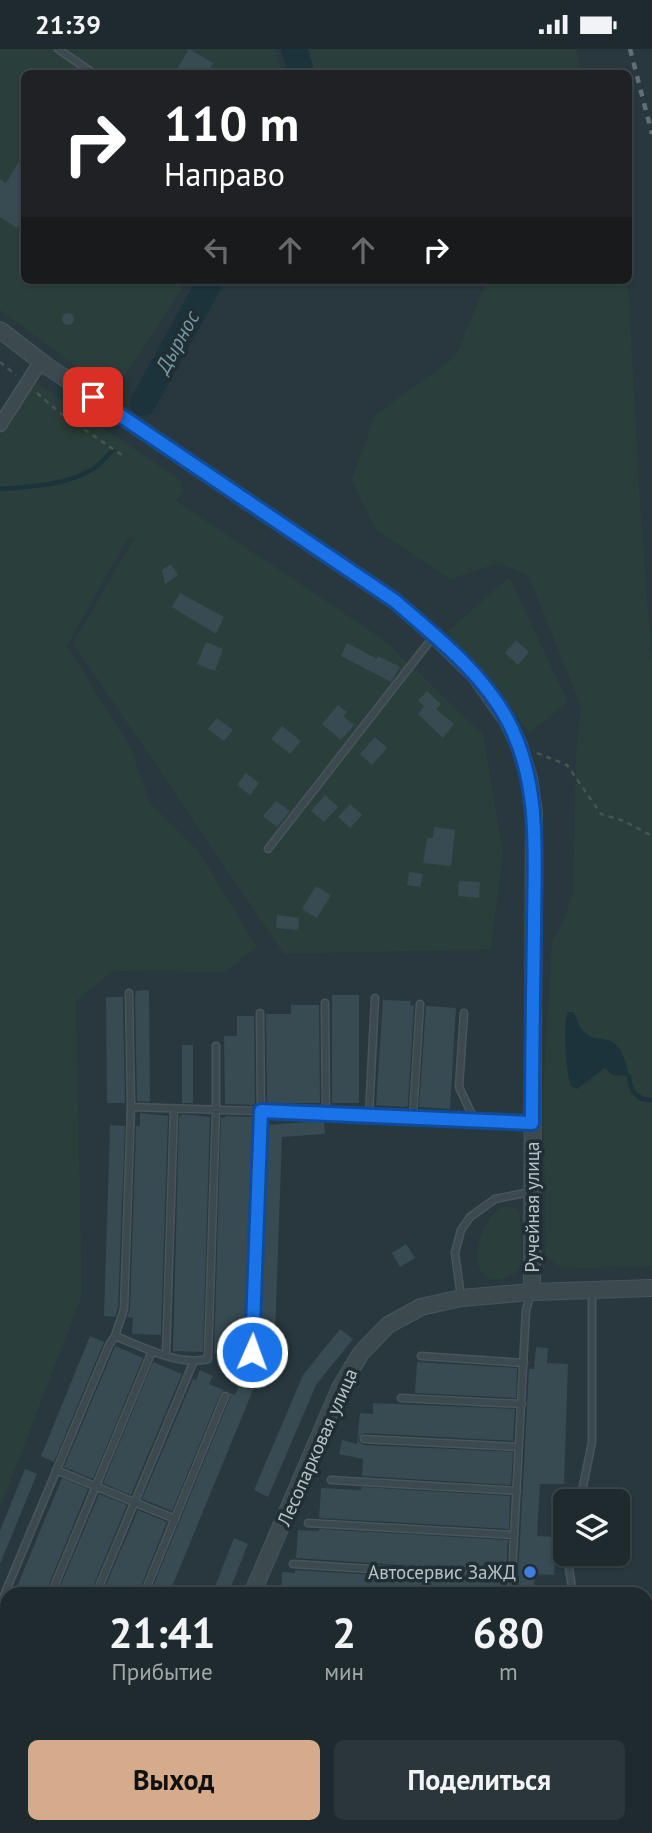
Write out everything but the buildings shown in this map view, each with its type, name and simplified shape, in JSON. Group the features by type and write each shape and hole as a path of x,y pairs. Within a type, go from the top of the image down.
{"street":[{"name":"Ручейная улица","path":"0,330 41,362 395,601 475,675 492,697 519,745 529,778 534,812 532,1292"},
{"path":"0,425 41,362"},
{"name":"Лесопарковая улица","path":"255,1587 340,1388 361,1353 388,1325 421,1307 461,1298 532,1292 652,1288"}],"lane":[{"path":"58,49 89,70"},
{"path":"268,849 434,635"},
{"path":"9,1587 124,1310 131,1107 129,993"},
{"path":"369,1115 375,998"},
{"path":"325,1003 326,1113"},
{"path":"413,1116 420,1005"},
{"path":"252,1352 261,1111 260,1013"},
{"path":"464,1013 459,1087 474,1119"},
{"path":"115,1336 193,1363 208,1359 216,1046"},
{"path":"131,1107 413,1116 532,1123"},
{"path":"166,1355 174,1109"},
{"path":"461,1298 455,1253 461,1230 470,1217 495,1199 531,1192"},
{"path":"582,1489 592,1442 592,1290"},
{"path":"511,1587 526,1310 532,1292"},
{"path":"54,1587 152,1350"},
{"path":"421,1356 524,1363"},
{"path":"99,1587 193,1363"},
{"path":"147,1587 225,1397"},
{"path":"401,1398 522,1404"},
{"path":"364,1439 519,1447"},
{"path":"56,1470 175,1519"},
{"path":"331,1480 517,1490"},
{"path":"308,1523 514,1535"},
{"path":"293,1564 512,1578"},
{"path":"569,1566 572,1587"}],"path":[{"path":"0,362 60,412 125,457"},
{"path":"519,745 567,765 601,814 624,821 652,836"}],"green space":[{"path":"0,49 275,49 280,70 21,70 21,284 184,284 113,394 0,310"},
{"path":"286,49 576,49 581,70 290,70"},
{"path":"486,284 627,284 652,662 652,1266 563,1269 546,1257 543,1094 552,941 562,924 573,893 576,751 581,707 529,576 498,563 450,579 376,530 352,480 375,415 455,357"},
{"path":"37,383 180,480 183,490 176,501 387,642 483,735 503,852 491,949 284,954 73,643 136,535 126,541 67,646 131,749 150,803 198,851 257,947 225,972 113,971 76,1001 82,1295 0,1508 0,437 18,406"},
{"path":"509,577 568,702 530,733 447,632"},
{"path":"501,1207 516,1207 520,1212 522,1254 515,1272 505,1279 492,1279 482,1273 479,1267 478,1251 486,1225"}],"water":[{"path":"568,1012 573,1012 587,1035 611,1041 619,1047 629,1076 612,1075 605,1068 577,1089 571,1086 565,1048"}],"waterway":[{"name":"Дырнос","path":"294,49 300,70"},
{"name":"Дырнос","path":"143,403 209,284"},
{"name":"Дырнос","path":"0,489 72,479 96,467 113,450"},
{"path":"629,1076 635,1094 652,1100"}],"railway":[{"path":"630,49 652,134"}],"place":[{"name":"Автосервис ЗаЖД","path":"530,1572"}],"route":[{"path":"93,397 395,601 434,635 475,675 492,697 519,745 529,778 534,812 532,1123 261,1111 252,1352"}]}
